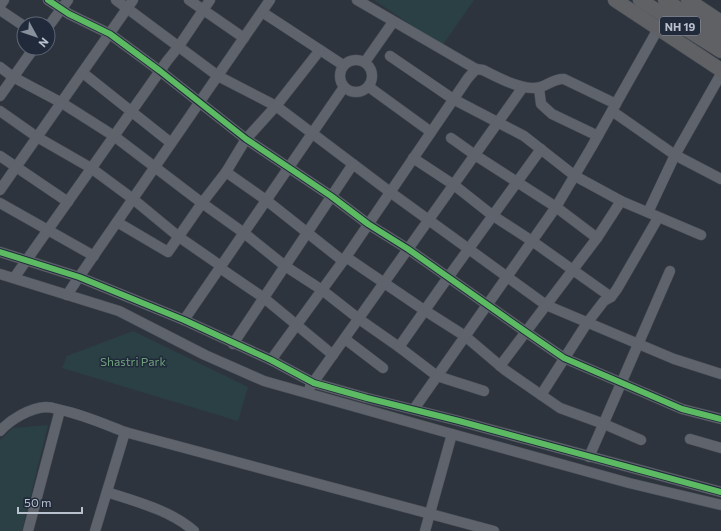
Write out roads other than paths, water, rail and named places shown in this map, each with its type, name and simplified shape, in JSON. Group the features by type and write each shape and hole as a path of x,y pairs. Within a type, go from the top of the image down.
{"highway":[{"path":"616,0 721,70"},
{"name":"NH 19","path":"640,0 721,50"},
{"path":"665,0 721,36"},
{"path":"688,0 721,21"}],"street":[{"path":"0,6 4,0"},
{"path":"48,0 61,9 110,34 160,71 246,139 289,167 368,224 408,249 447,278 564,358 682,409 721,419"},
{"path":"56,16 68,0"},
{"path":"116,0 130,4 179,46 218,76 276,106 390,192 546,305 674,359 721,374"},
{"path":"189,0 244,38"},
{"path":"14,278 210,0"},
{"path":"357,0 476,69 483,70 523,87 539,88 556,80 564,79 614,108 675,155 721,179"},
{"path":"0,190 130,4"},
{"path":"67,295 244,38 264,5 320,50 343,65"},
{"path":"0,10 16,21"},
{"path":"365,62 393,22"},
{"path":"414,409 556,207 658,29"},
{"path":"117,222 168,252 202,203 226,172 246,139 276,106 320,50"},
{"path":"0,96 28,56"},
{"path":"390,56 453,99 524,136 575,176 621,201 701,235"},
{"path":"356,59 365,62 372,73 369,86 361,92 347,90 341,83 339,74 343,65 356,59"},
{"path":"0,67 13,77 62,103 114,136 244,233 285,266 322,290 437,376 484,391"},
{"path":"271,360 344,259 453,99 476,69"},
{"path":"83,73 171,143"},
{"path":"650,208 675,155 721,74"},
{"path":"369,86 431,132"},
{"path":"184,320 344,87"},
{"path":"306,393 523,87"},
{"path":"539,88 541,104 552,114 598,136"},
{"path":"0,111 37,137 91,168 133,199 179,237 218,264 220,268 264,298 333,355"},
{"path":"451,138 556,207 597,238"},
{"path":"399,347 492,215 541,149"},
{"path":"0,156 68,202"},
{"path":"413,158 454,185 492,215 532,241 611,297"},
{"path":"233,344 353,164"},
{"path":"226,172 306,233 465,336 500,366 560,408 604,424 641,440"},
{"path":"500,366 597,238 621,201"},
{"path":"0,204 94,256"},
{"path":"541,395 587,323 604,301 611,297 617,289 658,218"},
{"path":"0,252 78,277 184,320 233,344 271,360 314,383 459,420 589,457 721,492"},
{"path":"589,457 670,271"},
{"path":"0,274 119,311 206,355 264,381 629,483 721,505"},
{"path":"345,339 383,368"},
{"path":"0,431 22,414 46,407 79,414 125,432 494,531"},
{"path":"28,531 60,410"},
{"path":"95,531 125,432"},
{"path":"425,531 452,434"},
{"path":"690,439 721,448"},
{"path":"107,492 172,515 184,522 194,531"}],"park label":[{"name":"Shastri Park","path":"133,361"}]}
